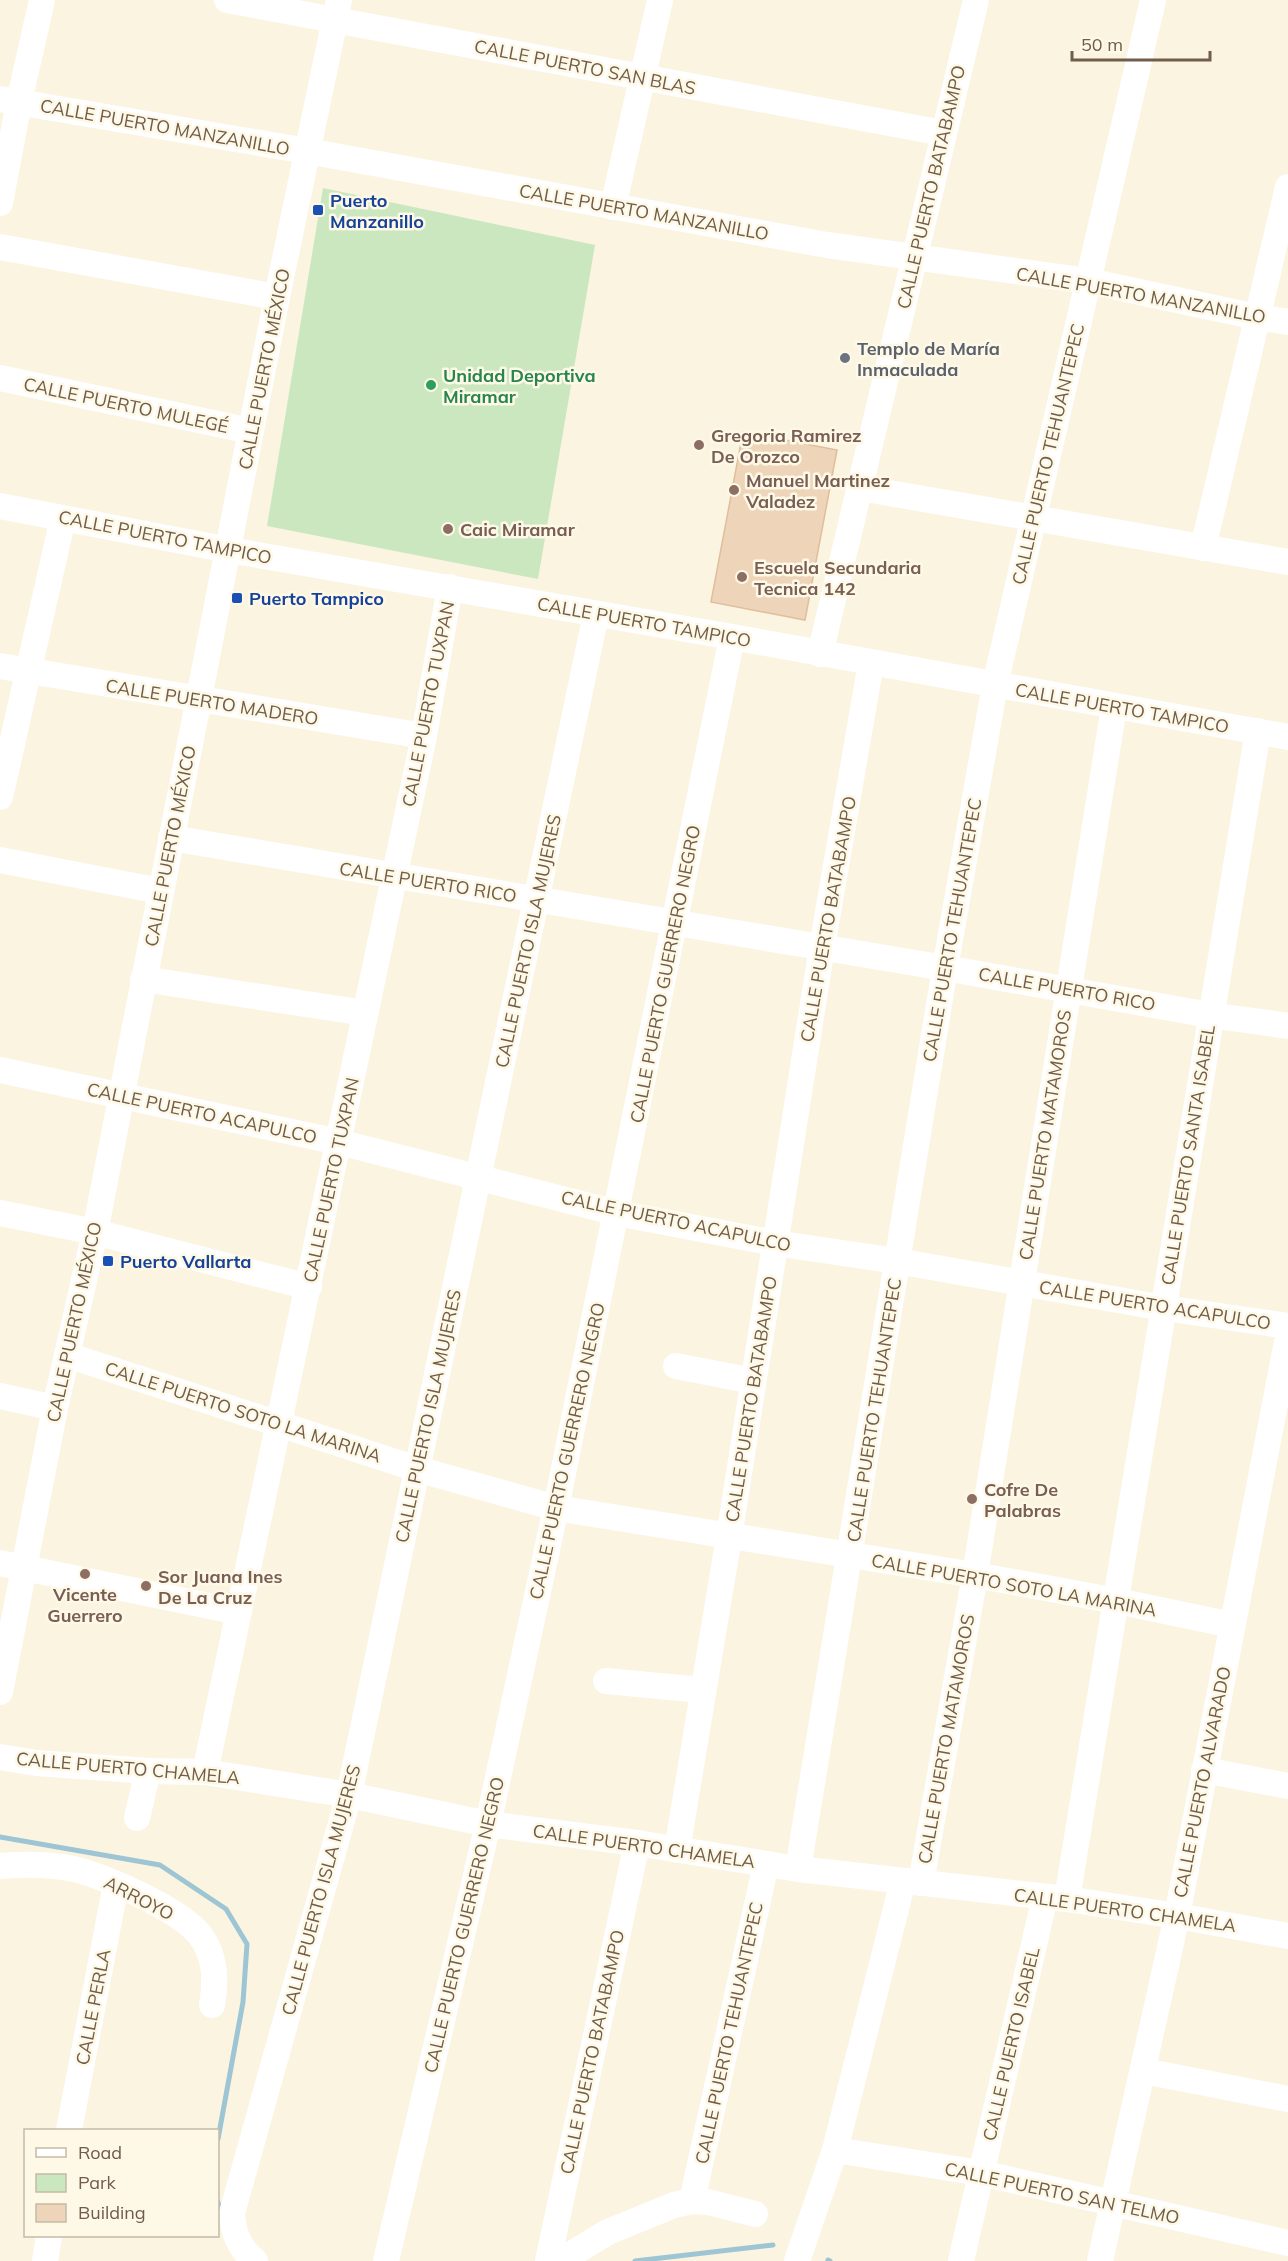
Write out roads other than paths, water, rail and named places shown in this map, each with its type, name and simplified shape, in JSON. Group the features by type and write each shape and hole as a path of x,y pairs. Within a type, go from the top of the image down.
{"street":[{"path":"0,203 9,101 42,0"},
{"name":"CALLE PUERTO SAN BLAS","path":"227,0 337,9 643,78 943,133"},
{"path":"613,207 660,0"},
{"name":"CALLE PUERTO BATABAMPO","path":"820,654 976,0"},
{"name":"CALLE PUERTO TEHUANTEPEC","path":"798,1869 851,1557 945,968 995,685 1153,0"},
{"name":"CALLE PUERTO MÉXICO","path":"0,1692 12,1566 55,1408 94,1232 160,891 200,700 277,297 337,9"},
{"name":"CALLE PUERTO MANZANILLO","path":"9,101 307,151 827,245 1088,281 1288,322"},
{"path":"1203,548 1288,187"},
{"path":"0,247 277,297"},
{"name":"CALLE PUERTO MULEGÉ","path":"0,378 251,431"},
{"path":"860,488 1288,562"},
{"name":"CALLE PUERTO TAMPICO","path":"0,506 228,550 450,587 1288,737"},
{"path":"0,797 63,518"},
{"name":"CALLE PUERTO TUXPAN","path":"205,1772 424,736 450,587"},
{"name":"CALLE PUERTO ISLA MUJERES","path":"255,2261 240,2245 233,2230 232,2213 349,1795 596,614"},
{"name":"CALLE PUERTO GUERRERO NEGRO","path":"386,2261 488,1824 556,1509 732,637"},
{"name":"CALLE PUERTO BATABAMPO","path":"677,1850 822,947 872,663"},
{"name":"CALLE PUERTO MADERO","path":"0,666 424,736"},
{"name":"CALLE PUERTO MATAMOROS","path":"797,2261 835,2150 912,1882 975,1575 1114,707"},
{"name":"CALLE PUERTO SANTA ISABEL","path":"1056,1898 1117,1601 1210,1015 1258,731"},
{"name":"CALLE PUERTO RICO","path":"171,838 822,947 1210,1015 1288,1026"},
{"path":"0,860 160,891"},
{"path":"143,979 365,1013"},
{"name":"CALLE PUERTO ACAPULCO","path":"0,1070 339,1142 617,1213 775,1243 897,1261 1164,1308 1288,1326"},
{"path":"0,1213 94,1232 309,1287"},
{"name":"CALLE PUERTO ALVARADO","path":"1101,2261 1177,1916 1288,1336"},
{"name":"CALLE PUERTO SOTO LA MARINA","path":"67,1355 417,1469 556,1509 975,1575 1232,1625"},
{"path":"676,1366 753,1381"},
{"path":"0,1396 55,1408"},
{"path":"12,1566 239,1612"},
{"path":"606,1681 702,1690"},
{"name":"CALLE PUERTO CHAMELA","path":"0,1757 36,1763 148,1771 205,1772 349,1795 488,1824 637,1843 798,1869 1056,1898 1288,1936"},
{"path":"1204,1770 1288,1786"},
{"path":"137,1818 148,1771"},
{"name":"CALLE PUERTO BATABAMPO","path":"548,2261 637,1843"},
{"name":"ARROYO","path":"0,1866 26,1864 73,1869 116,1884 166,1908 199,1933 212,1962 215,1983 212,2006"},
{"name":"CALLE PUERTO TEHUANTEPEC","path":"692,2201 766,1864"},
{"name":"CALLE PERLA","path":"69,2129 116,1884"},
{"name":"CALLE PUERTO ISABEL","path":"961,2261 981,2173 1056,1898"},
{"path":"1144,2072 1288,2099"},
{"name":"CALLE PUERTO SAN TELMO","path":"835,2150 981,2173 1288,2243"},
{"path":"560,2261 608,2232 674,2205 692,2201 708,2202 755,2214"},
{"path":"45,2261 50,2237"}],"waterway":[{"path":"0,1837 160,1865 226,1909 247,1944 243,2002 219,2134"},
{"path":"219,2206 222,2218"},
{"path":"635,2261 773,2245"}],"place":[{"name":"Puerto Manzanillo","path":"318,210"},
{"name":"Templo de María Inmaculada","path":"845,358"},
{"name":"Unidad Deportiva Miramar","path":"431,385"},
{"name":"Gregoria Ramirez De Orozco","path":"699,445"},
{"name":"Manuel Martinez Valadez","path":"734,490"},
{"name":"Caic Miramar","path":"448,529"},
{"name":"Escuela Secundaria Tecnica 142","path":"742,577"},
{"name":"Puerto Tampico","path":"237,598"},
{"name":"Puerto Vallarta","path":"108,1261"},
{"name":"Cofre De Palabras","path":"972,1499"},
{"name":"Vicente Guerrero","path":"85,1574"},
{"name":"Sor Juana Ines De La Cruz","path":"146,1586"}]}
